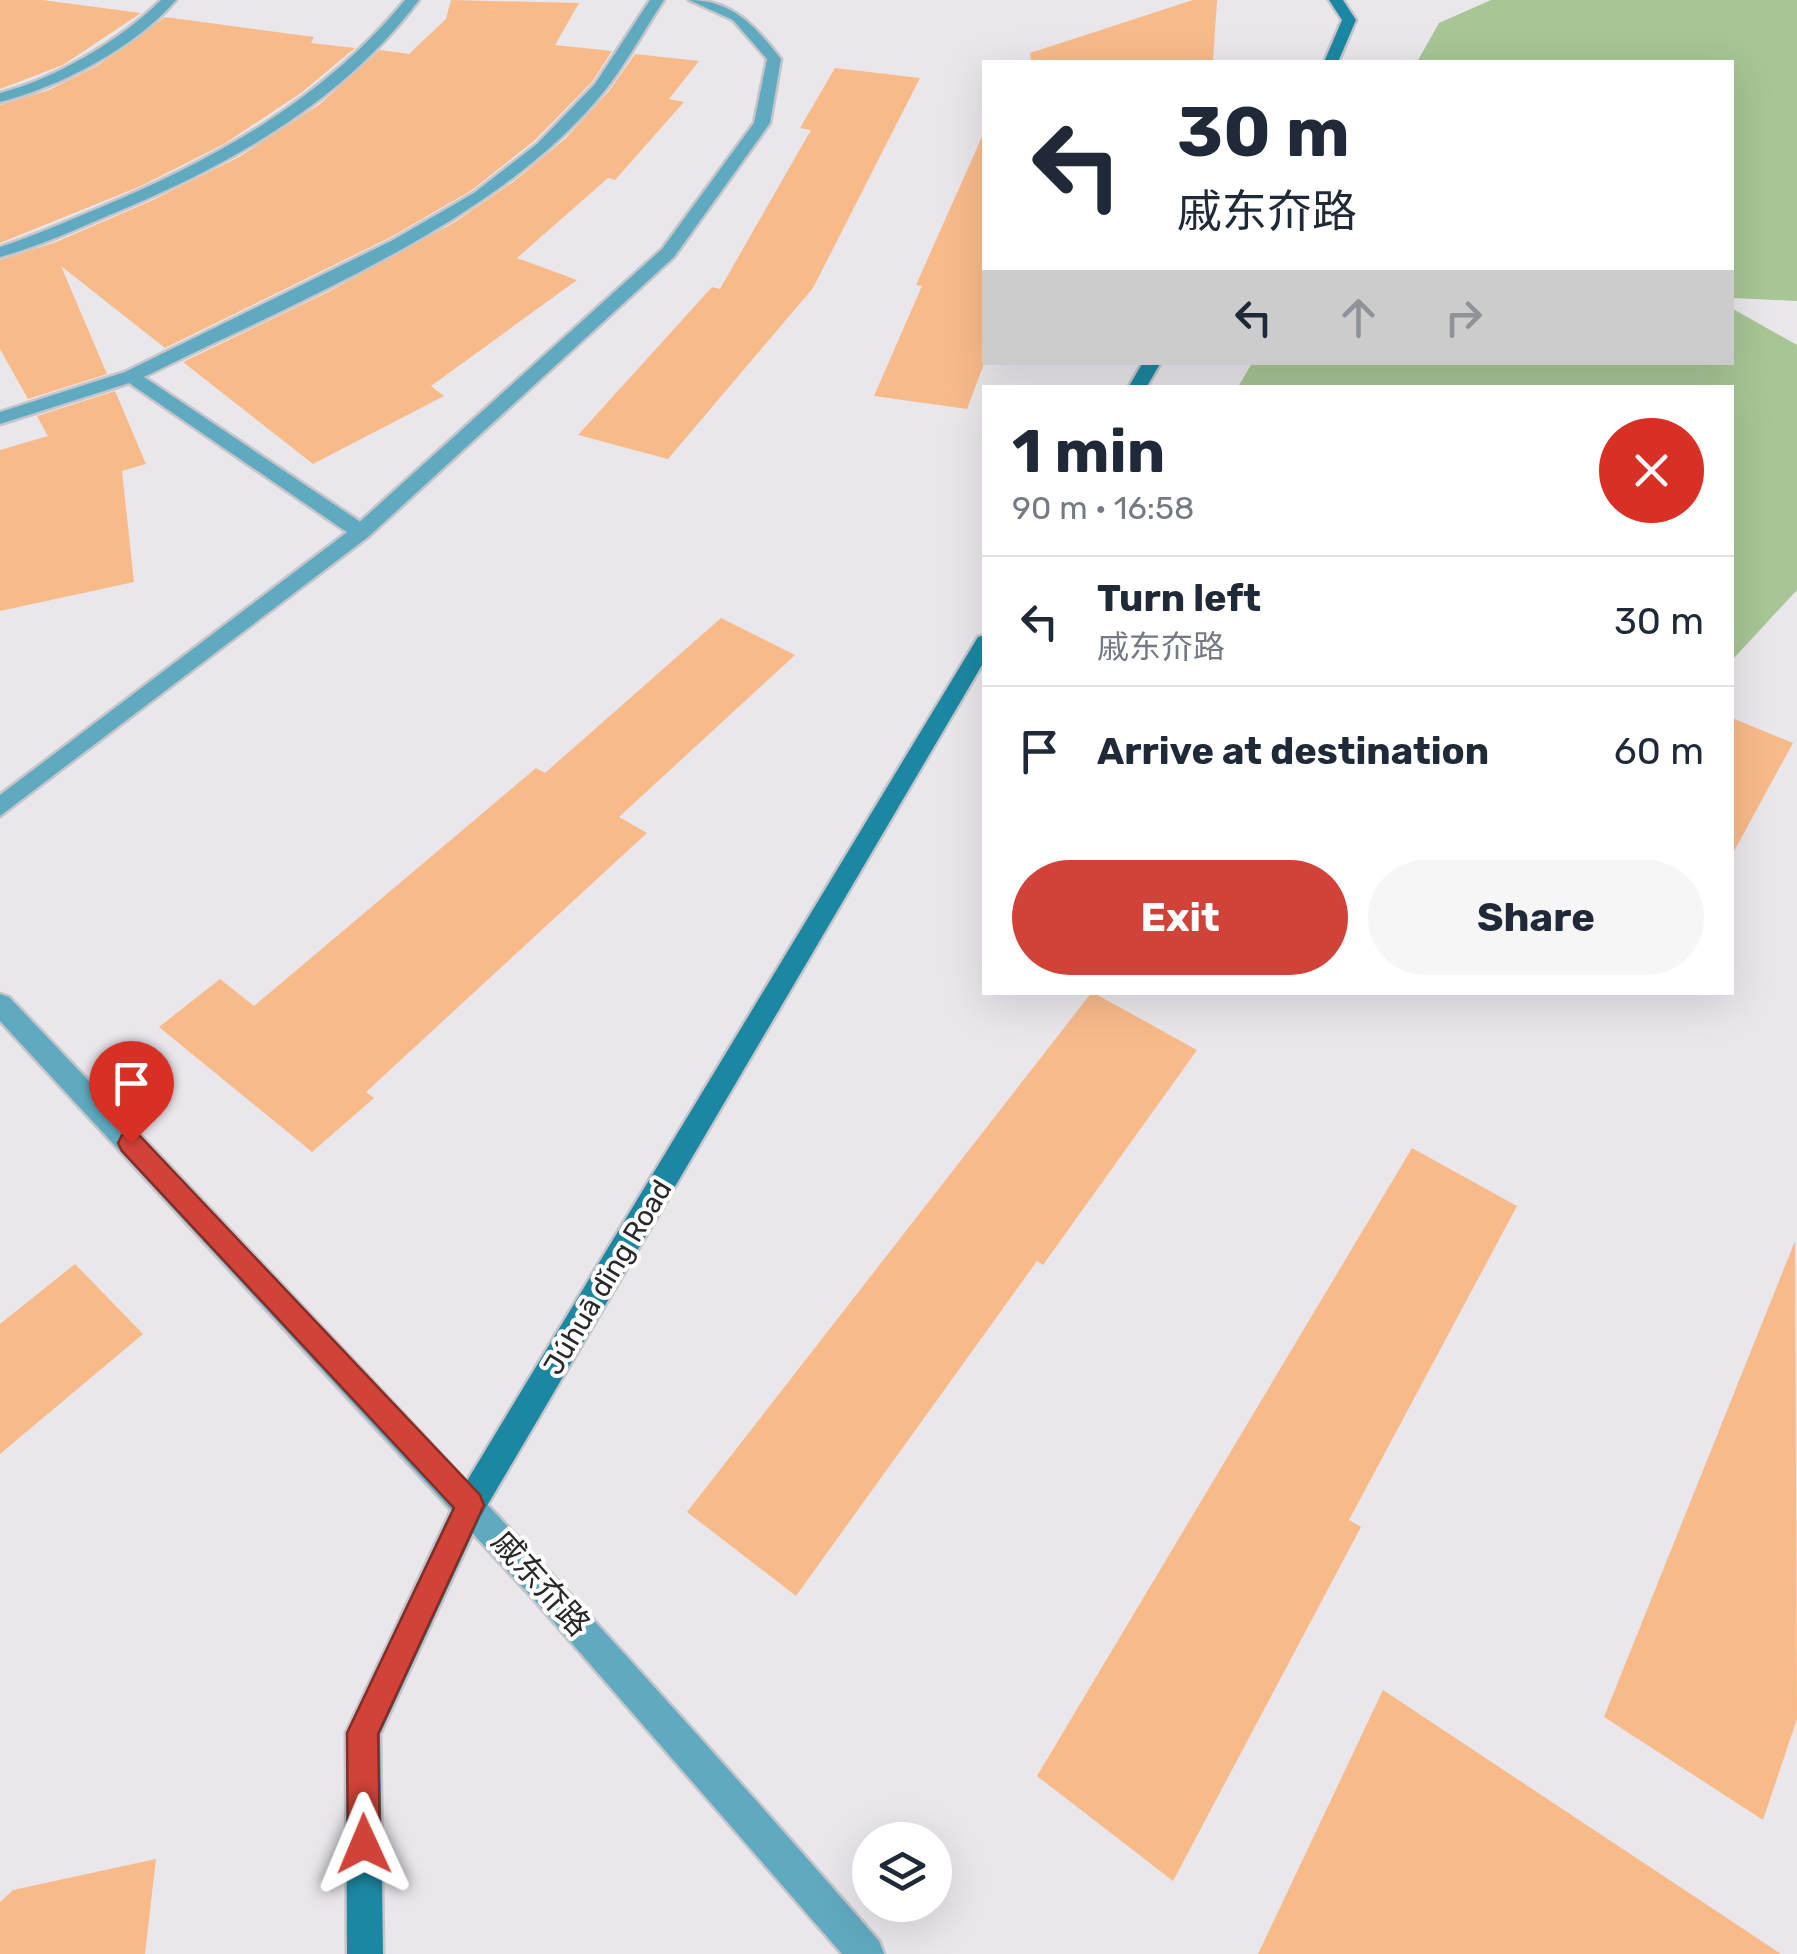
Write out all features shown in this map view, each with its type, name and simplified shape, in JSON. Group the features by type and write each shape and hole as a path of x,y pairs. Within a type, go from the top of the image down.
{"street":[{"path":"0,98 26,90 135,34 168,0"},
{"path":"0,252 150,194 286,117 373,50 412,0"},
{"path":"0,418 131,376 399,243 480,196 542,147 600,87 657,0"},
{"path":"0,807 361,532 668,254 762,123 774,59 738,17 696,0"},
{"path":"1332,60 1349,20 1336,0"},
{"path":"131,376 361,532"},
{"name":"Júhuā dǐng Road","path":"365,1954 363,1733 470,1505 982,647"},
{"name":"戚东夼路","path":"0,1004 470,1505 737,1800 866,1954"}],"green space":[{"path":"1491,0 1797,0 1797,301 1734,298 1734,60 1418,60 1439,23"},
{"path":"1734,310 1797,345 1797,590 1734,658 1734,385 1239,385 1251,365 1734,365"}],"building":[{"path":"0,0 42,0 141,13 63,65 0,89"},
{"path":"451,0 579,3 555,45 612,51 592,82 534,141 472,190 391,237 165,348 61,266 107,374 28,399 0,349 0,260 56,242 239,157 320,104 380,50 409,54 446,19"},
{"path":"1193,0 1217,0 1213,60 1031,60 1030,53"},
{"path":"165,17 314,37 311,43 355,48 301,93 224,144 141,186 0,243 0,105 49,90 97,66"},
{"path":"635,54 699,61 669,99 684,102 615,180 608,178 517,258 577,280 431,386 444,396 313,464 183,362 330,291 455,222 513,182 565,139 609,91"},
{"path":"835,68 920,78 813,288 668,459 578,435 712,287 720,289 811,130 800,128"},
{"path":"982,137 984,365 967,409 874,396 922,286 916,285"},
{"path":"115,391 146,464 122,471 134,582 0,611 0,450 48,436 37,416"},
{"path":"721,618 795,655 619,817 647,833 366,1092 374,1098 312,1152 159,1027 220,979 254,1006 536,768 545,773"},
{"path":"1734,719 1793,743 1734,851"},
{"path":"1090,995 1097,995 1197,1050 1043,1265 1037,1261 796,1596 687,1512"},
{"path":"1412,1148 1517,1206 1349,1520 1361,1527 1173,1881 1037,1776"},
{"path":"1795,1241 1797,1719 1763,1820 1604,1717"},
{"path":"75,1264 143,1334 0,1454 0,1324"},
{"path":"1383,1690 1781,1954 1258,1954"},
{"path":"156,1859 145,1954 0,1954 0,1902 13,1890"}],"route":[{"path":"131,1143 470,1505 363,1733 364,1844"}]}
